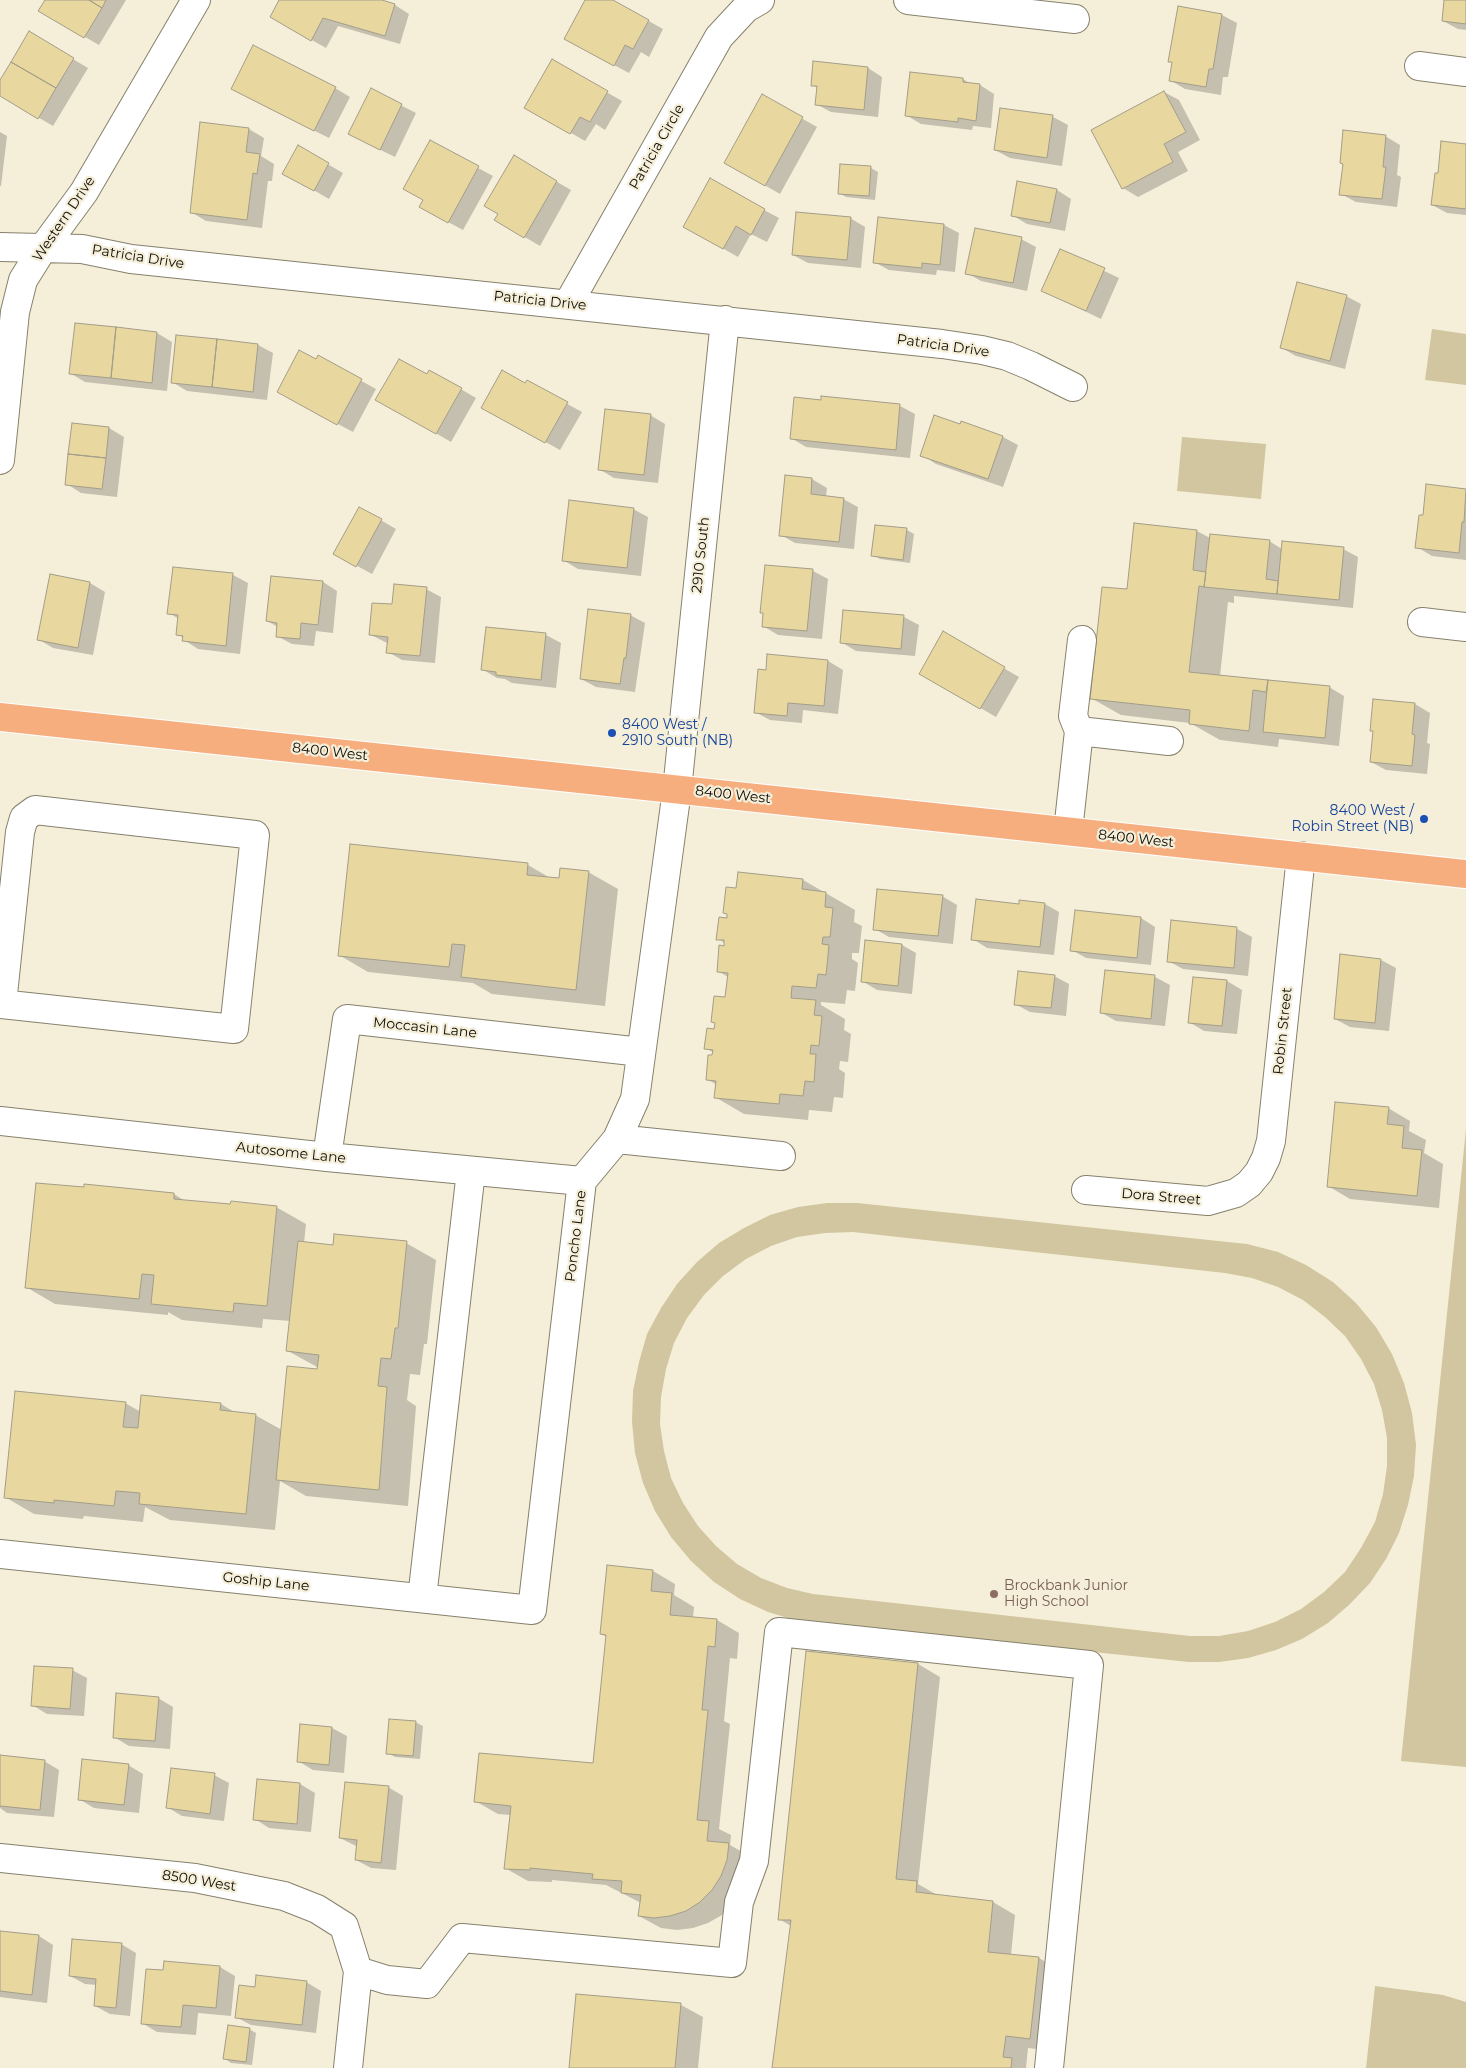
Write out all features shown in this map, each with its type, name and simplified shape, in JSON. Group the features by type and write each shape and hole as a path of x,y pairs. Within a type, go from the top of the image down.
{"main road":[{"name":"8400 West","path":"0,717 1466,874"}],"street":[{"name":"Western Drive","path":"0,460 2,420 15,312 23,280 43,248 84,192 196,0"},
{"name":"Patricia Circle","path":"568,304 719,37 746,8 760,0"},
{"path":"908,0 1075,19"},
{"path":"1419,66 1466,72"},
{"name":"Patricia Drive","path":"0,247 82,249 131,259 725,320 982,350 1031,366 1073,387"},
{"name":"2910 South","path":"678,790 725,320"},
{"path":"1422,622 1466,627"},
{"path":"1068,831 1079,731 1073,716 1082,640"},
{"path":"1079,731 1170,741"},
{"name":"Poncho Lane","path":"532,1610 582,1181 617,1139 634,1099 678,790"},
{"path":"35,810 255,835 234,1029 1,1004 20,832 24,818 35,810"},
{"name":"Robin Street","path":"1236,1193 1249,1184 1259,1172 1271,1141 1301,856"},
{"name":"Moccasin Lane","path":"327,1157 347,1019 641,1052"},
{"name":"Autosome Lane","path":"0,1121 327,1157 582,1181"},
{"path":"617,1139 781,1156"},
{"path":"422,1598 471,1171"},
{"name":"Dora Street","path":"1086,1190 1208,1201 1236,1193"},
{"name":"Goship Lane","path":"0,1554 532,1610"},
{"path":"348,2068 358,1971 387,1980 427,1984 462,1938 732,1963 739,1902 754,1862 779,1632 1089,1665 1049,2068"},
{"name":"8500 West","path":"0,1858 195,1878 284,1896 317,1909 344,1926 358,1971"}],"shaded area":[{"path":"1432,329 1466,334 1466,385 1425,380"},
{"path":"1182,437 1266,444 1261,499 1177,491"},
{"path":"1466,1129 1466,1767 1401,1761"},
{"path":"827,1203 857,1203 1247,1244 1278,1252 1306,1265 1333,1282 1356,1303 1376,1327 1392,1354 1404,1383 1412,1413 1416,1445 1414,1476 1408,1505 1399,1533 1386,1559 1370,1583 1328,1623 1302,1639 1276,1650 1248,1658 1219,1662 1189,1662 798,1621 768,1612 740,1599 714,1582 691,1561 671,1537 655,1511 643,1483 635,1453 632,1422 633,1391 647,1334 677,1284 697,1262 719,1243 770,1215 798,1207","holes":["853,1232 1225,1273 1252,1278 1278,1287 1303,1300 1345,1336 1361,1359 1374,1384 1382,1410 1387,1438 1387,1466 1383,1494 1375,1522 1361,1548 1345,1572 1324,1592 1301,1609 1275,1622 1248,1631 1219,1636 1190,1636 813,1594 787,1588 761,1578 737,1564 716,1546 698,1526 683,1503 671,1478 660,1424 661,1397 666,1369 674,1343 687,1318 704,1295 723,1276 746,1259 771,1246 797,1237"]},
{"path":"1375,1986 1443,1995 1466,2002 1466,2068 1366,2068"}],"building":[{"path":"45,0 89,0 102,8 84,38 38,11"},
{"path":"89,0 106,0 102,8"},
{"path":"279,0 382,0 395,4 385,36 323,18 311,41 270,17"},
{"path":"585,0 613,0 649,20 633,49 625,45 614,66 564,39"},
{"path":"1444,0 1466,0 1466,24 1442,21"},
{"path":"1178,6 1222,14 1213,69 1209,69 1206,87 1169,81 1172,62 1168,62"},
{"path":"29,31 74,58 56,88 11,62"},
{"path":"253,45 336,87 314,131 231,89"},
{"path":"552,59 608,91 590,122 580,117 570,134 524,108"},
{"path":"813,61 868,67 864,110 815,105 817,86 811,86"},
{"path":"11,62 56,88 38,119 0,96 0,80"},
{"path":"910,72 963,78 963,82 980,84 976,121 958,118 958,122 905,116"},
{"path":"371,88 402,104 380,150 348,134"},
{"path":"1164,91 1186,132 1164,144 1173,162 1122,189 1091,130"},
{"path":"762,94 803,117 765,186 724,163"},
{"path":"1000,108 1053,115 1047,158 994,150"},
{"path":"200,122 249,128 246,152 260,154 257,174 253,173 247,220 190,213"},
{"path":"1343,130 1386,135 1383,167 1386,167 1382,199 1339,195 1343,164 1340,163"},
{"path":"430,140 479,166 448,223 419,207 423,200 403,189"},
{"path":"1441,141 1466,144 1466,209 1431,205 1435,173 1438,173"},
{"path":"298,145 329,163 314,191 282,174"},
{"path":"514,155 557,181 524,238 494,220 498,214 484,206"},
{"path":"840,164 871,166 869,196 838,194"},
{"path":"710,178 765,209 751,235 736,226 723,249 683,227"},
{"path":"1017,181 1057,189 1050,223 1011,216"},
{"path":"796,212 851,217 847,260 792,255"},
{"path":"878,217 944,224 940,265 922,263 922,268 873,263"},
{"path":"975,228 1022,237 1013,283 965,274"},
{"path":"1060,249 1105,268 1086,311 1041,291"},
{"path":"1297,282 1347,295 1330,361 1280,348"},
{"path":"75,323 116,327 111,378 69,374"},
{"path":"116,327 157,332 152,383 111,378"},
{"path":"176,335 217,339 212,387 171,383"},
{"path":"217,339 258,344 253,392 212,387"},
{"path":"299,350 316,359 318,355 362,379 337,425 277,392"},
{"path":"399,359 427,374 429,370 462,388 436,434 375,400"},
{"path":"502,370 525,383 527,380 568,402 545,443 481,408"},
{"path":"821,396 900,404 896,450 790,439 794,397 821,400"},
{"path":"605,409 651,414 644,475 598,470"},
{"path":"934,415 960,424 961,421 1003,436 988,479 920,456"},
{"path":"72,423 109,427 106,458 68,454"},
{"path":"68,454 106,458 102,489 65,485"},
{"path":"785,475 812,478 811,494 844,498 839,542 779,536"},
{"path":"1426,484 1466,489 1464,522 1462,522 1459,553 1415,548 1419,515 1423,515"},
{"path":"569,500 634,508 627,568 562,561"},
{"path":"359,507 382,519 356,567 333,554"},
{"path":"1134,523 1197,530 1193,570 1206,572 1204,587 1199,586 1189,672 1268,680 1266,692 1253,690 1249,731 1189,724 1190,710 1090,699 1102,587 1127,589"},
{"path":"875,525 907,528 903,560 871,556"},
{"path":"1210,534 1270,540 1266,579 1278,581 1277,594 1204,587"},
{"path":"1282,541 1344,547 1339,600 1277,594"},
{"path":"765,565 813,569 807,631 762,627 763,613 760,613"},
{"path":"173,567 233,573 226,646 182,641 183,636 176,635 178,615 167,614"},
{"path":"50,574 90,582 78,648 37,640"},
{"path":"271,576 323,581 318,625 301,623 300,639 276,637 277,623 266,621"},
{"path":"394,584 427,587 420,656 386,653 388,637 369,635 372,603 392,604"},
{"path":"588,609 631,614 626,658 624,658 620,684 580,679"},
{"path":"843,610 904,615 901,649 840,643"},
{"path":"486,627 546,633 541,680 496,675 496,672 481,670"},
{"path":"943,631 1005,667 980,709 919,674"},
{"path":"767,654 828,660 824,706 788,703 787,716 754,713 758,669 766,670"},
{"path":"1268,680 1330,686 1325,738 1263,732"},
{"path":"1373,699 1415,703 1412,734 1415,735 1412,766 1370,762 1373,731 1370,731"},
{"path":"350,844 528,863 527,875 559,878 560,868 589,871 576,990 461,977 465,945 452,944 449,967 338,956"},
{"path":"738,872 803,879 802,889 826,892 825,907 833,908 830,937 823,937 822,944 829,945 826,975 818,974 816,988 792,986 791,998 816,1000 814,1015 822,1016 819,1046 811,1045 810,1054 816,1054 814,1082 805,1081 803,1096 780,1094 779,1104 714,1098 716,1081 706,1080 708,1055 712,1055 713,1050 704,1049 707,1028 714,1029 715,1023 711,1022 714,996 725,997 728,973 717,972 719,945 724,946 724,940 716,940 719,917 727,918 727,914 723,913 726,887 736,888"},
{"path":"877,889 943,895 938,936 873,930"},
{"path":"976,899 1019,904 1019,900 1045,903 1040,947 971,940"},
{"path":"1075,910 1141,917 1137,958 1070,951"},
{"path":"1171,920 1237,927 1234,968 1167,962"},
{"path":"865,940 902,944 898,986 861,982"},
{"path":"1340,954 1381,959 1375,1023 1334,1019"},
{"path":"1105,970 1155,975 1151,1019 1100,1013"},
{"path":"1018,971 1055,975 1051,1008 1014,1005"},
{"path":"1193,977 1227,980 1222,1026 1188,1023"},
{"path":"1335,1102 1389,1107 1387,1124 1404,1126 1402,1148 1422,1150 1417,1196 1327,1187"},
{"path":"36,1183 84,1187 84,1184 174,1193 174,1199 230,1204 231,1201 277,1206 267,1306 234,1303 233,1312 151,1304 154,1275 142,1274 139,1299 25,1288"},
{"path":"334,1234 407,1241 398,1328 395,1328 391,1359 381,1358 378,1386 387,1387 379,1490 276,1480 287,1366 317,1369 319,1355 286,1351 298,1241 333,1245"},
{"path":"15,1391 126,1402 123,1427 138,1428 141,1395 221,1403 220,1410 256,1414 246,1514 139,1504 140,1493 116,1491 114,1506 54,1500 54,1503 4,1498"},
{"path":"607,1565 653,1570 651,1591 672,1593 670,1615 717,1619 715,1647 708,1646 702,1710 708,1710 697,1820 709,1821 707,1841 729,1843 727,1860 721,1876 712,1890 700,1902 686,1911 670,1916 654,1918 638,1916 641,1895 621,1893 622,1881 592,1879 593,1874 530,1868 530,1870 504,1869 511,1806 474,1802 479,1753 593,1763 606,1635 600,1634"},
{"path":"806,1651 918,1663 896,1879 917,1881 916,1892 993,1901 988,1952 1039,1957 1030,2039 1006,2036 1003,2057 1012,2058 1011,2068 772,2068 791,1920 778,1920"},
{"path":"34,1666 73,1668 70,1709 31,1706"},
{"path":"116,1693 159,1697 155,1741 113,1738"},
{"path":"389,1719 416,1721 413,1756 386,1754"},
{"path":"300,1724 332,1727 329,1765 297,1762"},
{"path":"0,1755 45,1760 40,1810 0,1806"},
{"path":"82,1759 129,1764 124,1805 78,1800"},
{"path":"171,1768 215,1773 210,1814 166,1808"},
{"path":"257,1779 300,1783 297,1824 253,1820"},
{"path":"345,1782 389,1786 381,1863 355,1860 357,1840 339,1838"},
{"path":"0,1931 39,1935 32,1995 0,1991"},
{"path":"72,1939 122,1943 116,2008 94,2006 96,1979 69,1976"},
{"path":"164,1961 220,1966 216,2008 183,2005 181,2027 141,2024 146,1969 163,1970"},
{"path":"256,1975 307,1981 302,2025 235,2018 239,1985 255,1987"},
{"path":"576,1994 681,2003 675,2068 569,2068"},
{"path":"228,2025 250,2028 246,2062 223,2059"}],"place":[{"name":"8400 West / 2910 South (NB)","path":"612,733"},
{"name":"8400 West / Robin Street (NB)","path":"1424,819"},
{"name":"Brockbank Junior High School","path":"994,1594"}]}
